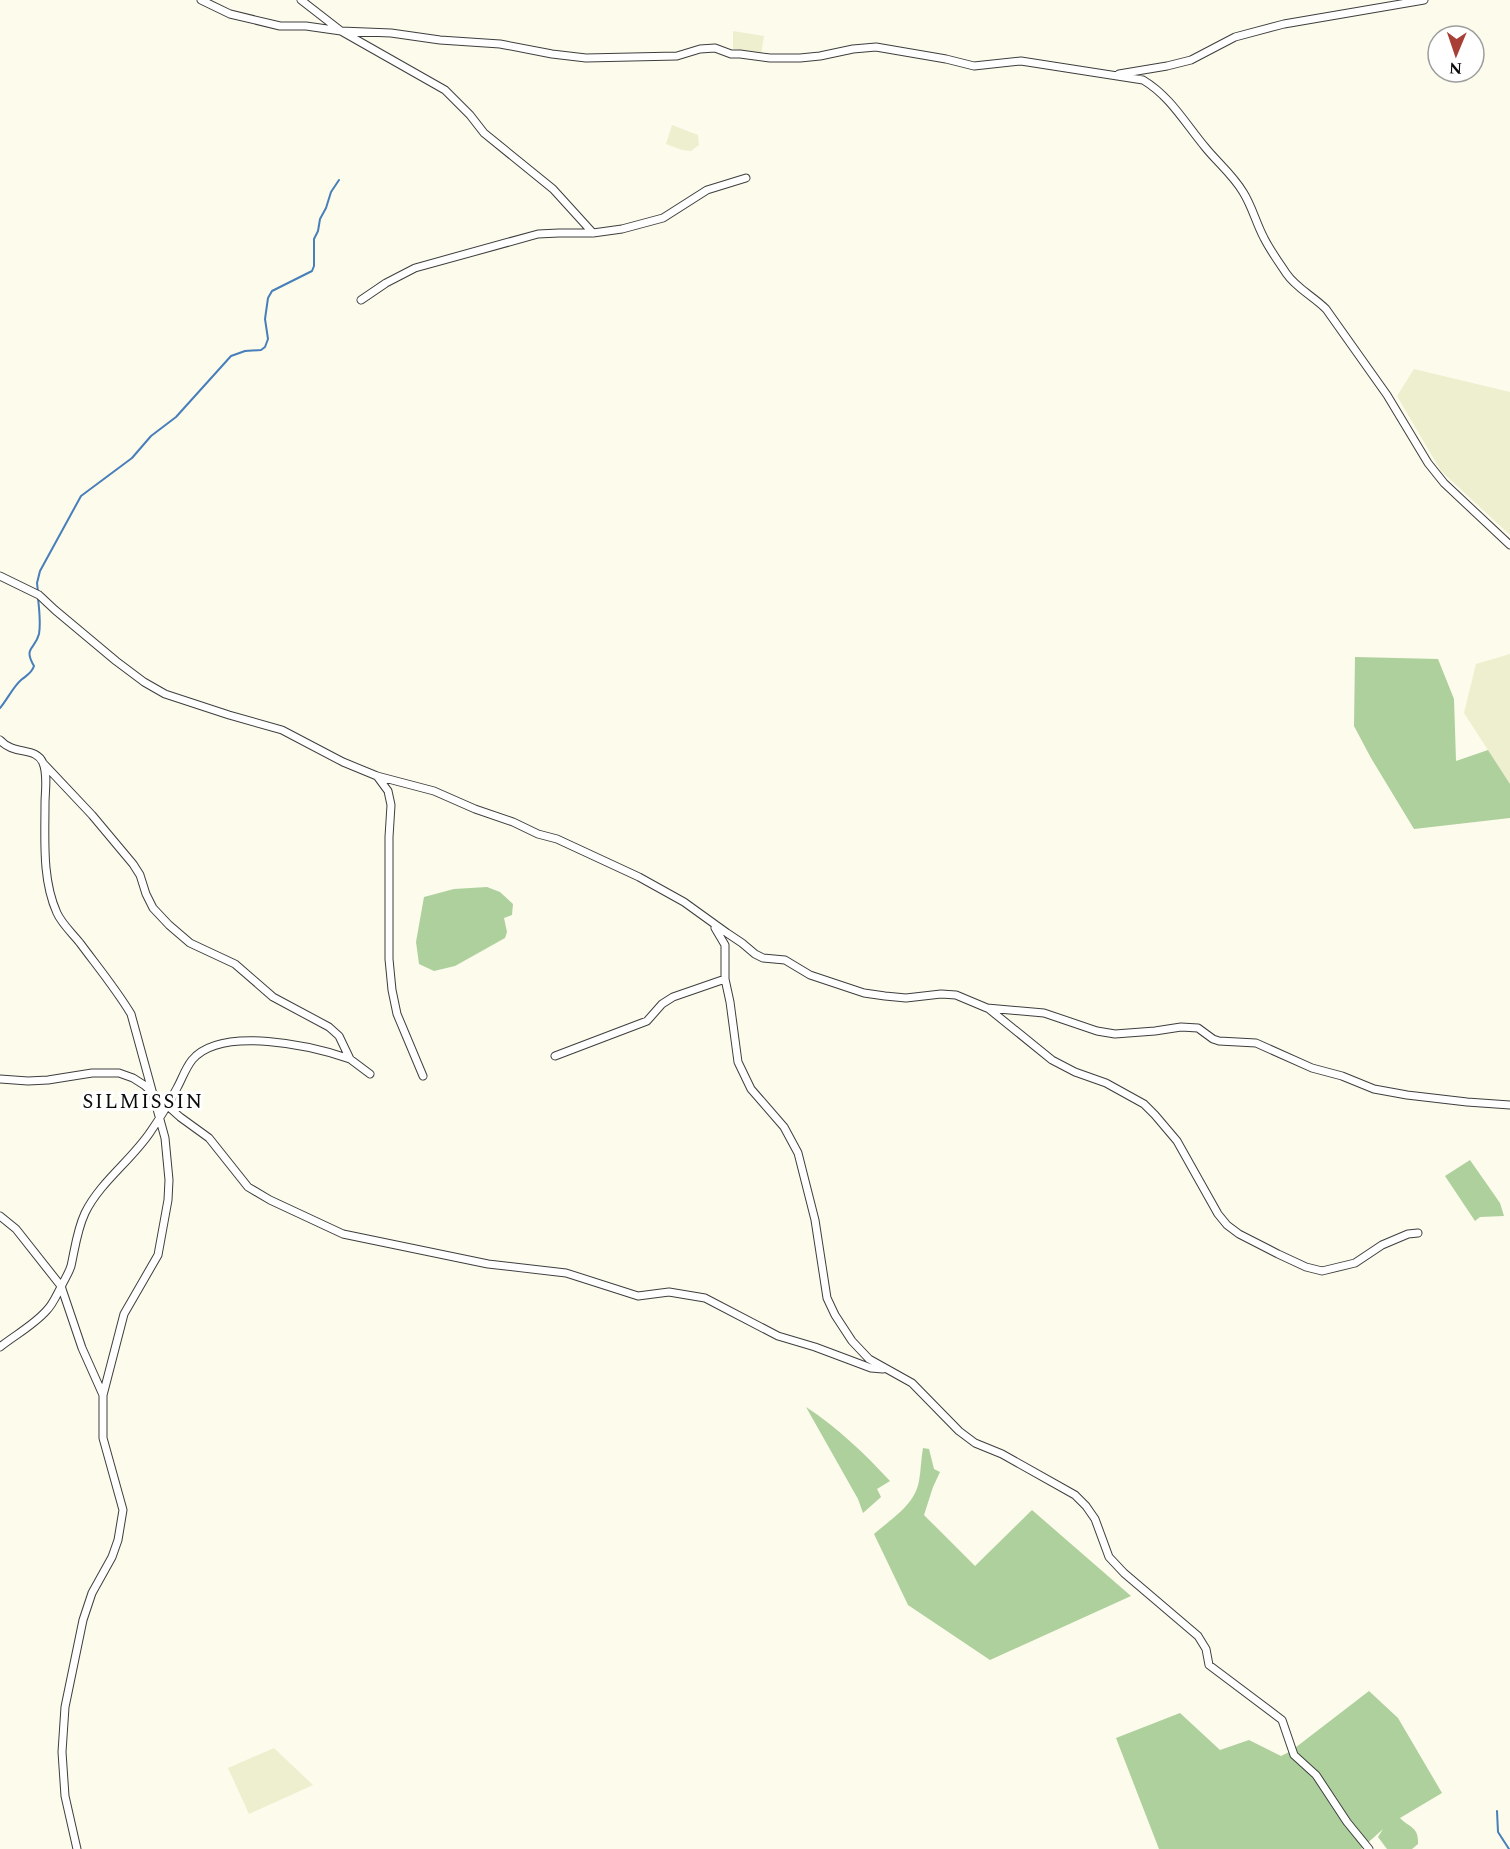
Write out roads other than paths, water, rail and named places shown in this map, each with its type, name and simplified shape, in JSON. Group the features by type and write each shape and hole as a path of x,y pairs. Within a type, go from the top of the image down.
{"street":[{"path":"201,0 230,14 280,26 306,26 500,44 592,59 677,56 700,49 715,48 731,54 794,58 820,56 853,48 876,47 974,66 1021,61 1143,80 1169,102 1238,184 1264,239 1286,274 1301,290 1316,298 1326,309 1387,395 1428,464 1444,483 1510,545"},
{"path":"301,0 341,31 445,90 484,133 553,189 593,233"},
{"path":"1113,75 1191,60 1235,37 1284,24 1424,0"},
{"path":"361,300 399,276 432,263 538,234 622,230 663,218 707,190 746,178"},
{"path":"0,576 39,595 116,661 165,694 282,730 343,762 377,776 434,791 538,834 557,839 639,877 684,902 763,958 785,960 810,975 864,993 906,998 942,994 956,995 987,1008 1059,1065 1106,1083 1144,1104 1177,1141 1218,1214 1227,1225 1239,1234 1306,1267 1322,1271 1355,1263 1382,1245 1408,1234 1418,1233"},
{"path":"0,740 10,749 33,752 92,815 133,864 140,875 153,908 169,925 190,943 235,964 273,997 329,1027 339,1036 350,1059"},
{"path":"43,763 46,780 46,863 51,897 58,916 120,996 131,1014 165,1138 169,1180 168,1200 158,1255 124,1314 103,1395 103,1438 123,1510 118,1540 112,1557 92,1593 83,1620 65,1707 62,1752 65,1796 77,1849"},
{"path":"377,776 388,791 391,805 389,959 392,990 397,1014 423,1076"},
{"path":"710,921 725,945 725,979 738,1062 742,1074 784,1128 798,1153 815,1220 827,1298 835,1315 856,1346 869,1359 912,1383 959,1431 975,1443 1002,1454 1076,1495 1095,1519 1109,1557 1124,1573 1198,1636 1206,1649 1209,1665 1282,1720 1294,1755 1316,1775 1347,1822 1369,1849"},
{"path":"555,1056 647,1021 662,1004 673,997 725,979"},
{"path":"987,1008 1044,1013 1097,1031 1115,1034 1180,1027 1198,1028 1213,1039 1256,1043 1312,1068 1342,1076 1374,1089 1407,1095 1510,1105"},
{"path":"0,1347 42,1316 49,1308 70,1268 85,1212 109,1179 141,1144 168,1104 183,1074 203,1050 243,1042 291,1043 350,1059 370,1074"},
{"path":"0,1079 48,1080 92,1073 119,1073 133,1078 208,1138 248,1187 270,1200 343,1234 488,1264 566,1273 638,1296 669,1292 705,1298 778,1336 871,1368 886,1369"},
{"path":"0,1216 16,1229 61,1286 78,1339 103,1395"}],"waterway":[{"path":"38,592 37,583 40,571 81,496 132,458 151,436 176,417 231,356 245,351 261,350 265,347 268,339 265,319 268,298 272,291 312,271 314,239 331,192 339,180"},
{"path":"0,708 15,686 31,672 34,666 30,652 39,634 38,598"},
{"path":"1497,1811 1498,1832 1509,1849"}],"district":[{"name":"SILMISSIN","path":"143,1101"}]}
